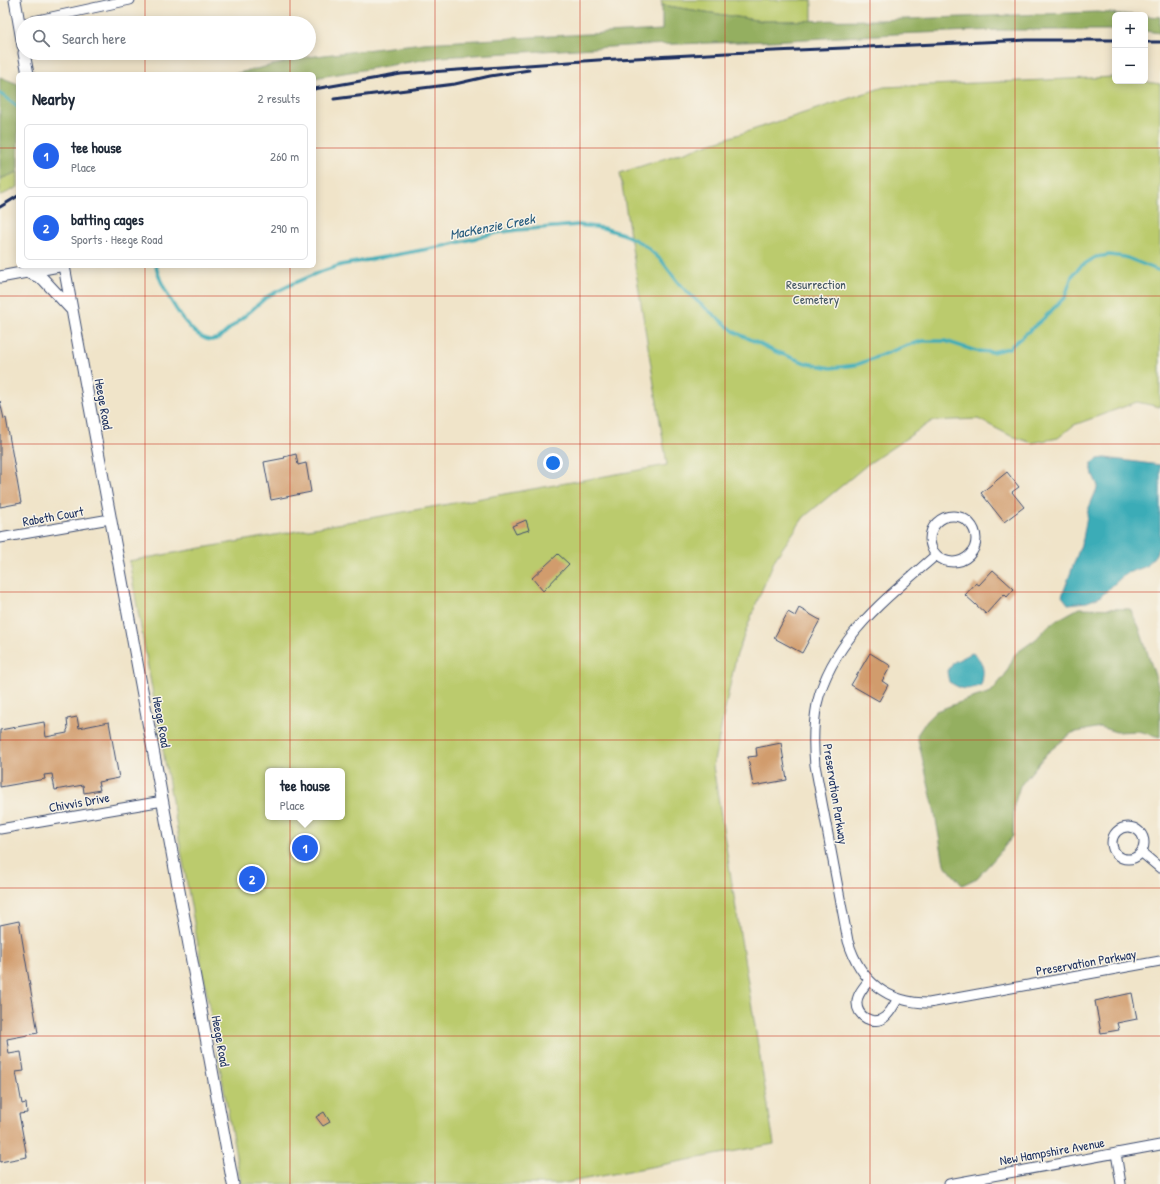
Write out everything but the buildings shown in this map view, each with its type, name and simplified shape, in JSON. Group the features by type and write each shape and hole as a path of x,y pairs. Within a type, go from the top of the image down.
{"street":[{"path":"15,0 20,16"},
{"path":"55,16 130,0"},
{"path":"25,60 28,72"},
{"path":"0,277 48,268"},
{"name":"Heege Road","path":"64,268 233,1184"},
{"path":"28,272 43,279 72,309"},
{"path":"955,516 962,518 973,527 976,533 975,547 967,558 954,562 948,562 936,555 930,542 930,535 937,523 942,519 955,516"},
{"name":"Rabeth Court","path":"0,538 110,519"},
{"name":"Preservation Parkway","path":"936,555 873,611 860,625 834,661 817,704 813,744 815,765 848,941 856,963 869,980 883,991 898,998 919,1003 939,1002 1160,961"},
{"name":"Chivvis Drive","path":"0,829 163,801"},
{"path":"1141,852 1160,868"},
{"path":"869,980 859,995 857,1002 858,1011 864,1017 871,1021 879,1020 886,1016 898,998"},
{"name":"New Hampshire Avenue","path":"949,1184 984,1181 1116,1153 1160,1146"},
{"path":"1116,1153 1121,1184"}],"green space":[{"path":"661,0 812,0 812,21 762,21 662,5"},
{"path":"662,5 762,21 880,20 1097,12 1112,13 1112,30 999,30 895,34 771,41 645,45 440,57 316,78 316,72 243,72 295,60 316,60 316,56 423,43 662,30"},
{"path":"1148,16 1160,17 1160,33 1148,31"},
{"path":"0,77 16,83 16,173 0,179"},
{"name":"Resurrection Cemetery","path":"1112,77 1112,84 1148,84 1148,82 1160,84 1160,407 1137,402 1074,425 1058,438 1032,443 1009,435 978,419 932,421 868,464 804,517 775,559 736,657 713,766 774,1144 559,1184 241,1184 129,561 667,465 620,173 884,87"},
{"path":"16,173 16,188 0,196 0,179"},
{"path":"1079,608 1130,609 1139,627 1160,691 1160,737 1138,731 1116,732 1100,727 1072,733 1047,753 1020,786 1014,805 1013,836 977,878 962,885 944,864 934,809 917,735 927,720 936,711 991,692 1005,675 1015,654 1036,639 1050,624"}],"water":[{"path":"1105,458 1160,465 1160,544 1156,554 1147,566 1125,574 1100,597 1087,602 1068,604 1062,596 1083,539 1088,510 1098,486 1093,475 1091,464 1098,459"},
{"path":"972,653 981,663 983,676 981,685 965,689 949,682 947,672 954,662"}],"waterway":[{"name":"MacKenzie Creek","path":"0,93 16,105"},
{"name":"MacKenzie Creek","path":"157,268 163,286 184,321 202,337 211,340 219,338 268,296 320,272 341,265 444,246 496,233 517,230 578,225 603,228 623,234 643,244 662,261 679,284 698,302 735,332 774,351 806,363 831,368 856,365 908,345 923,341 945,341 976,351 992,352 1009,348 1043,319 1065,297 1072,276 1081,266 1096,257 1109,255 1125,257 1160,271"}],"railway":[{"path":"316,89 401,74 598,60 1027,40 1112,40"},
{"path":"1148,42 1160,42"},
{"path":"334,99 455,84 490,76 529,70"},
{"path":"0,207 16,197"}],"place":[{"name":"tee house","path":"305,848"},
{"name":"batting cages","path":"252,879"}]}
